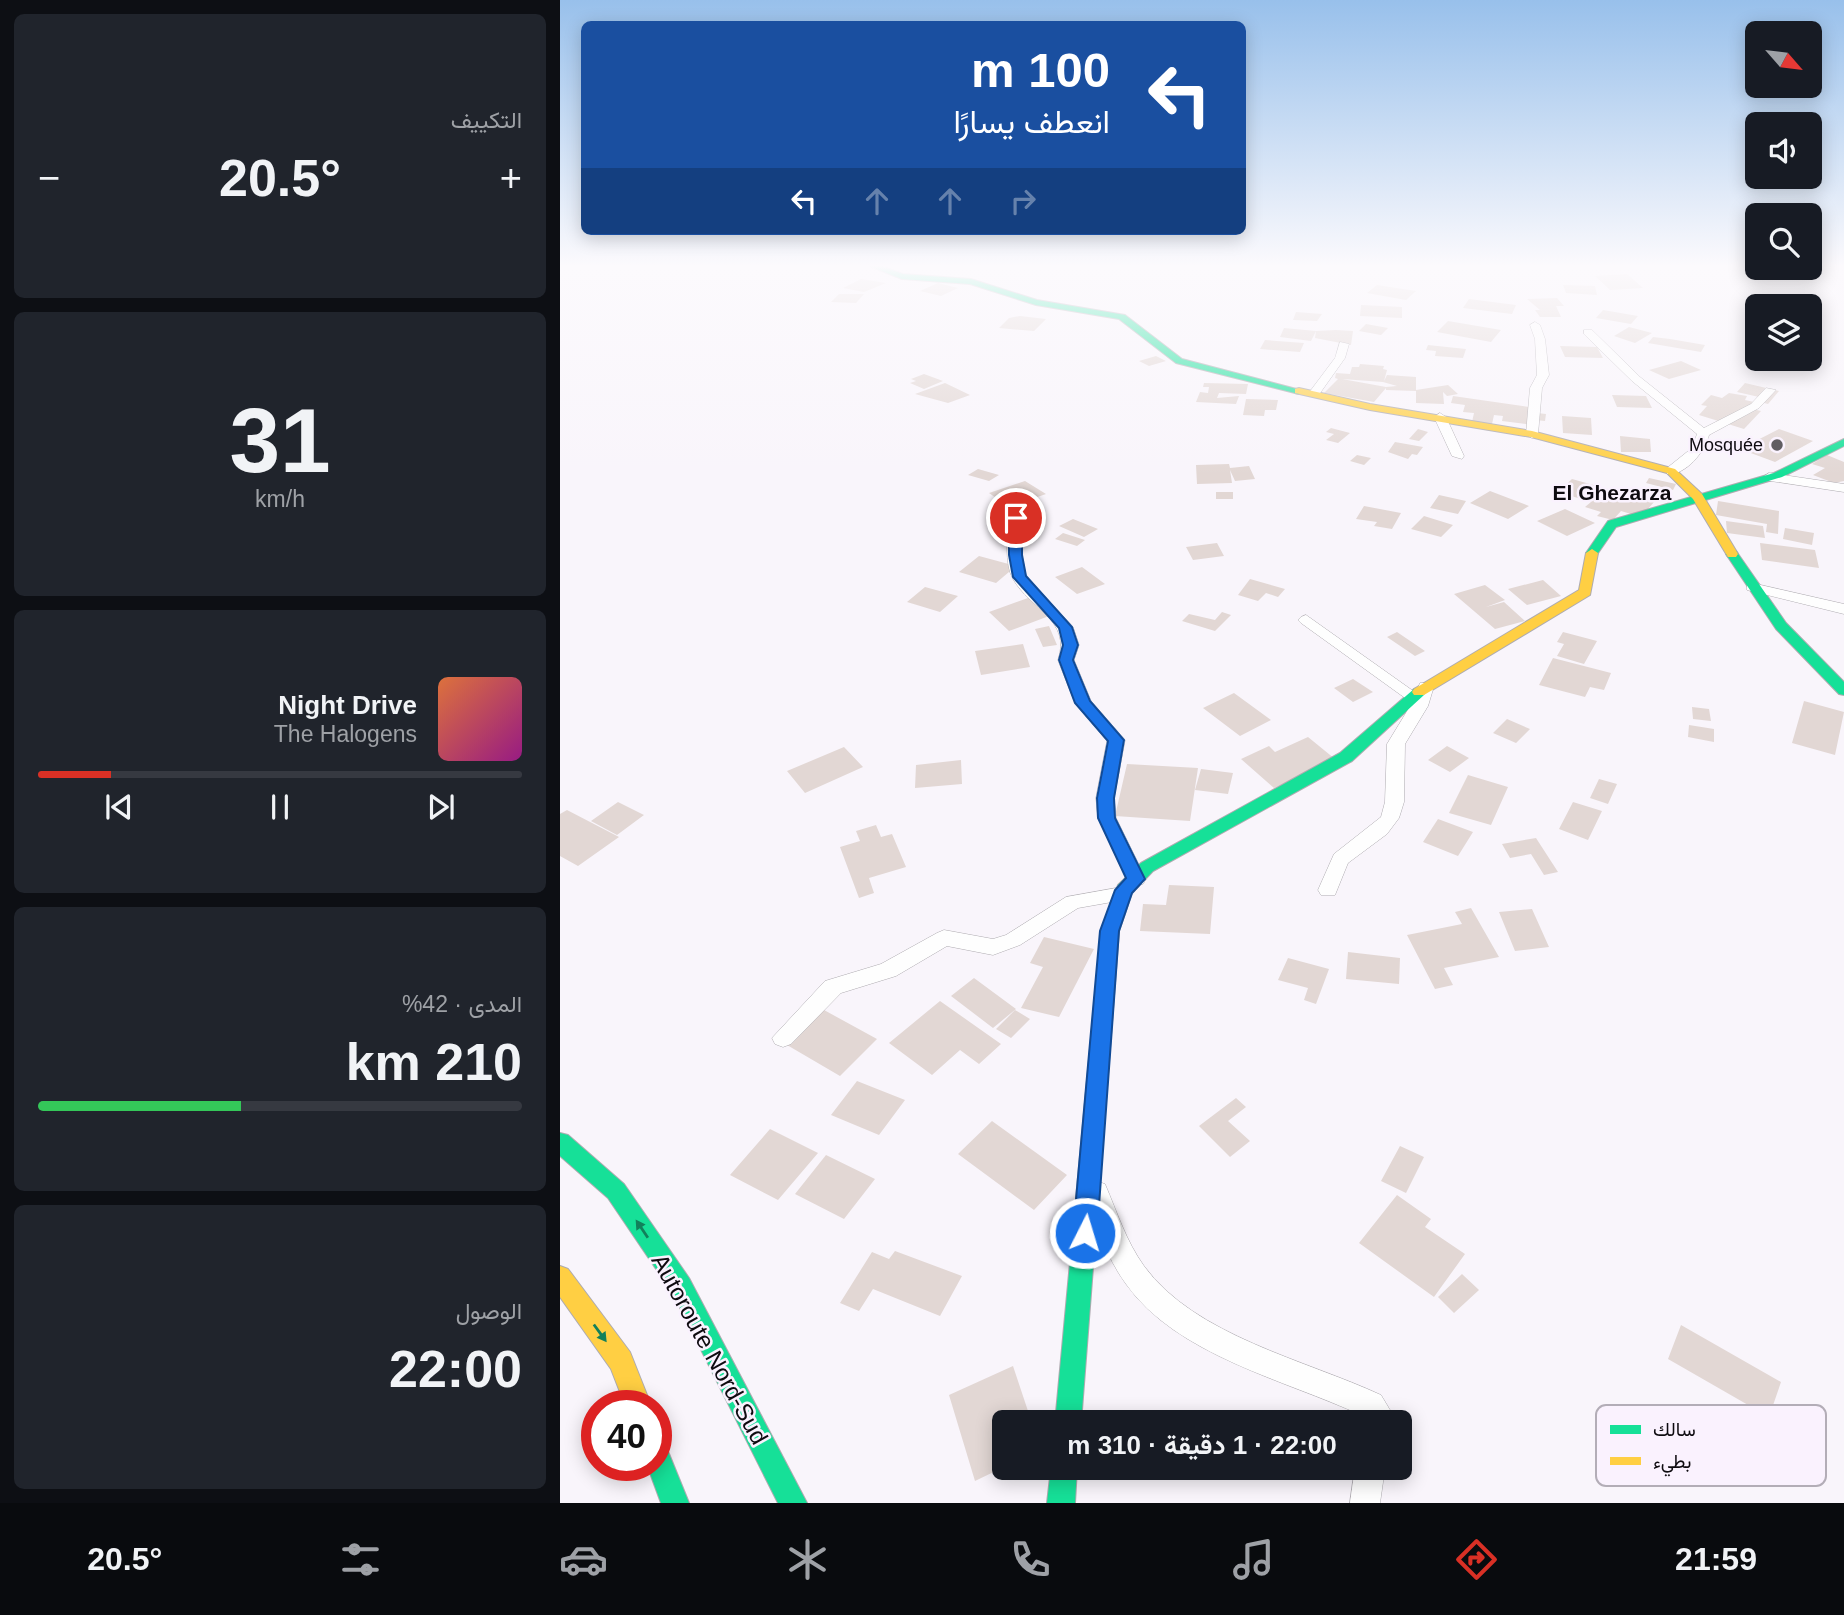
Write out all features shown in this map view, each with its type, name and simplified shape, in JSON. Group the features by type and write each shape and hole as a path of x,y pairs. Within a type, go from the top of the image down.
{"main road":[{"path":"1145,335 1179,361 1370,407 1532,434 1671,471 1698,497 1752,587 1781,626 1844,691"},
{"path":"1069,1410 1110,931 1129,886 1147,867 1346,757 1420,692 1585,592 1589,582 1591,554 1612,524 1769,477 1844,442"},
{"name":"Autoroute Nord-Sud","path":"560,1142 616,1191 681,1286 793,1503"},
{"path":"560,1277 621,1361 632,1390"},
{"path":"1060,1503 1063,1480"},
{"path":"667,1481 676,1503"}],"street":[{"path":"1532,434 1536,388 1543,375 1539,335"},
{"path":"1591,335 1636,379 1703,433"},
{"path":"1314,394 1339,358 1344,344"},
{"path":"1703,433 1755,406 1770,390"},
{"path":"1440,417 1458,456"},
{"path":"1671,471 1694,454 1703,441 1703,433"},
{"path":"1769,477 1844,488"},
{"path":"783,1038 833,988 888,970 944,938 993,947 1013,940 1073,902 1129,886 1107,818 1105,798 1116,740 1083,703 1066,660 1070,645 1065,627 1019,577 1015,555 1016,518"},
{"path":"1752,587 1844,608"},
{"path":"1306,620 1420,692 1423,705 1399,736 1394,753 1395,784 1390,819 1379,831 1344,854 1328,890"},
{"path":"1090,1179 1114,1236 1140,1283 1176,1315 1216,1338 1371,1405 1375,1410"},
{"path":"1366,1503 1369,1480"}],"building":[{"path":"1281,335 1314,335 1311,341"},
{"path":"1315,335 1352,335 1351,345 1315,338"},
{"path":"1454,335 1497,335 1491,342"},
{"path":"1615,335 1648,335 1635,343"},
{"path":"1653,337 1705,345 1701,352 1648,343"},
{"path":"1265,340 1304,343 1300,352 1260,349"},
{"path":"1428,345 1466,349 1463,358 1435,356 1436,351 1426,350"},
{"path":"1560,346 1597,347 1603,358 1565,357"},
{"path":"1156,356 1166,361 1149,366 1139,361"},
{"path":"1681,361 1701,370 1669,379 1649,370"},
{"path":"1360,364 1384,366 1383,369 1387,370 1384,381 1387,375 1416,377 1416,391 1386,388 1374,402 1324,393 1338,379 1335,378 1336,373 1350,374 1352,367 1359,367","holes":["1342,379 1383,382 1397,386 1386,387"]},
{"path":"924,374 943,381 924,389 910,383 916,381 911,379"},
{"path":"945,383 970,395 948,403 915,394"},
{"path":"1204,383 1248,384 1246,394 1219,393 1217,398 1239,396 1236,404 1196,402 1200,392 1208,393 1209,387 1203,387"},
{"path":"1745,383 1779,391 1768,404 1756,401 1759,397 1737,392"},
{"path":"1448,385 1458,394 1447,396 1443,392 1444,404 1416,403 1416,390"},
{"path":"1729,393 1747,396 1745,400 1754,402 1748,408 1761,411 1744,429 1699,415 1707,406 1701,405 1711,395 1722,398"},
{"path":"1612,395 1646,396 1652,408 1617,407"},
{"path":"1453,396 1529,407 1528,412 1546,414 1545,421 1535,420 1534,425 1502,421 1503,416 1494,415 1492,424 1472,422 1474,413 1463,412 1465,405 1451,403"},
{"path":"1246,399 1278,400 1276,410 1265,410 1264,416 1243,415"},
{"path":"1562,416 1591,418 1592,435 1563,433"},
{"path":"1331,428 1350,433 1338,443 1326,440 1334,434 1326,432"},
{"path":"1418,429 1428,432 1419,441 1409,439"},
{"name":"Mosquée","path":"1779,429 1813,441 1775,462 1740,449"},
{"path":"1620,436 1650,439 1651,452 1621,452"},
{"path":"1395,442 1423,447 1417,455 1412,454 1408,459 1388,452"},
{"path":"1357,455 1371,458 1364,465 1350,461"},
{"path":"1827,455 1844,462 1844,481 1834,483 1813,475 1825,468 1812,464"},
{"path":"1229,464 1230,468 1249,466 1255,479 1235,481 1230,470 1232,483 1197,484 1196,465"},
{"path":"978,469 999,475 989,481 968,475"},
{"path":"1649,478 1676,484 1673,490 1646,483"},
{"path":"1572,479 1654,502 1641,517 1621,511 1613,520 1597,516 1601,512 1585,507 1591,502 1558,492"},
{"path":"1025,481 1046,494 1009,507 989,493"},
{"path":"1490,491 1529,506 1508,519 1470,503"},
{"path":"1216,492 1233,492 1233,499 1216,499"},
{"path":"1439,495 1466,501 1458,514 1430,508"},
{"path":"1718,501 1779,511 1778,534 1766,532 1767,524 1716,515"},
{"path":"1364,506 1401,513 1392,529 1374,526 1377,522 1356,519"},
{"path":"1565,509 1595,523 1567,536 1537,521"},
{"path":"1424,516 1453,525 1441,537 1411,529"},
{"path":"1073,519 1098,529 1084,537 1059,526"},
{"path":"1726,521 1763,526 1765,538 1727,533"},
{"path":"1785,528 1814,533 1812,545 1783,539"},
{"path":"1063,533 1085,540 1077,546 1055,539"},
{"path":"1217,543 1224,556 1193,560 1186,547"},
{"path":"1760,543 1815,550 1819,568 1762,560"},
{"path":"979,556 1016,566 996,583 959,572"},
{"path":"1082,567 1105,584 1077,594 1055,577"},
{"path":"1250,579 1285,589 1278,597 1266,593 1258,601 1238,595"},
{"path":"1543,580 1561,596 1527,605 1508,589"},
{"path":"1485,585 1505,600 1486,607 1504,602 1525,621 1495,629 1454,594"},
{"path":"925,587 958,596 940,612 907,602"},
{"path":"1028,598 1049,616 1009,631 989,612"},
{"path":"1222,612 1231,615 1215,631 1182,621 1189,614 1215,620"},
{"path":"1049,626 1057,645 1043,647 1035,629"},
{"path":"1397,632 1425,651 1415,656 1387,637"},
{"path":"1563,632 1597,641 1584,664 1557,656 1564,644 1557,642"},
{"path":"1023,644 1030,667 981,675 975,651"},
{"path":"1553,658 1611,673 1604,690 1590,687 1585,697 1539,685"},
{"path":"1353,679 1373,692 1353,702 1334,688"},
{"path":"1234,693 1271,720 1240,736 1203,708"},
{"path":"1804,701 1844,712 1835,755 1792,743"},
{"path":"1692,707 1709,709 1711,721 1693,719"},
{"path":"1507,719 1530,729 1516,743 1493,733"},
{"path":"1689,725 1714,729 1714,742 1688,737"},
{"path":"1308,737 1335,759 1274,788 1241,759 1269,746 1275,752"},
{"path":"1447,746 1469,758 1450,772 1428,760"},
{"path":"844,747 863,767 805,793 787,771"},
{"path":"961,760 962,784 915,788 916,765"},
{"path":"1127,764 1198,768 1190,821 1115,816"},
{"path":"1201,769 1233,773 1228,794 1195,790"},
{"path":"1468,775 1508,787 1491,825 1449,813"},
{"path":"1599,779 1617,784 1608,804 1590,798"},
{"path":"618,802 644,815 617,835 591,821"},
{"path":"1573,802 1602,811 1588,840 1559,829"},
{"path":"567,810 619,837 578,866 560,856 560,814"},
{"path":"1438,819 1473,832 1458,856 1423,842"},
{"path":"876,825 881,837 892,834 906,867 869,878 874,893 859,898 840,847 860,841 856,831"},
{"path":"1536,838 1558,872 1544,875 1531,854 1510,858 1502,844"},
{"path":"1169,885 1214,887 1210,934 1140,931 1143,904 1166,905"},
{"path":"1471,908 1499,957 1444,968 1453,985 1435,989 1407,935 1462,924 1455,912"},
{"path":"1532,909 1549,947 1515,951 1499,912"},
{"path":"1044,937 1094,949 1059,1017 1021,1008 1043,967 1030,963"},
{"path":"1348,952 1400,958 1399,984 1346,979"},
{"path":"1288,958 1329,969 1316,1004 1304,1000 1308,988 1278,980"},
{"path":"974,978 1016,1009 993,1028 951,996"},
{"path":"940,1001 1001,1044 979,1064 960,1050 932,1075 889,1043"},
{"path":"824,1010 877,1039 840,1076 787,1045"},
{"path":"1015,1010 1030,1019 1011,1038 996,1029"},
{"path":"857,1081 905,1100 879,1135 831,1115"},
{"path":"1236,1098 1246,1107 1228,1121 1250,1141 1230,1157 1199,1126"},
{"path":"992,1121 1067,1175 1034,1210 958,1154"},
{"path":"770,1129 818,1153 778,1200 730,1175"},
{"path":"1400,1146 1424,1157 1406,1193 1381,1181"},
{"path":"826,1155 875,1179 844,1219 795,1194"},
{"path":"1397,1195 1431,1219 1425,1227 1465,1254 1434,1297 1359,1243"},
{"path":"895,1251 962,1276 940,1316 873,1289 859,1311 840,1303 872,1252 889,1259"},
{"path":"1462,1274 1479,1290 1454,1313 1438,1297"},
{"path":"1681,1325 1781,1382 1773,1405 1748,1405 1668,1359"},
{"path":"1013,1366 1028,1410 992,1410 992,1473 975,1481 949,1395"}],"traffic: fast":[{"path":"1145,335 1179,361 1299,391"},
{"path":"1592,553 1612,524 1778,475 1844,442"},
{"path":"1732,554 1781,626 1844,691"},
{"path":"1069,1410 1110,931 1124,890 1147,867 1346,757 1419,692"},
{"path":"560,1142 616,1191 681,1286 793,1503"},
{"path":"1061,1503 1063,1480"},
{"path":"667,1481 675,1503"}],"traffic: slow":[{"path":"1299,391 1370,407 1532,434 1671,471 1698,497 1732,554"},
{"path":"1419,692 1585,592 1592,553"},
{"path":"560,1277 621,1361 632,1390"}],"place":[{"name":"Mosquée","path":"1777,445"}],"district":[{"name":"El Ghezarza","path":"1612,492"}],"route":[{"path":"1016,518 1015,555 1019,577 1058,616 1065,627 1070,645 1066,660 1083,703 1116,740 1105,798 1107,818 1136,879 1124,890 1110,931 1085,1233"}]}
